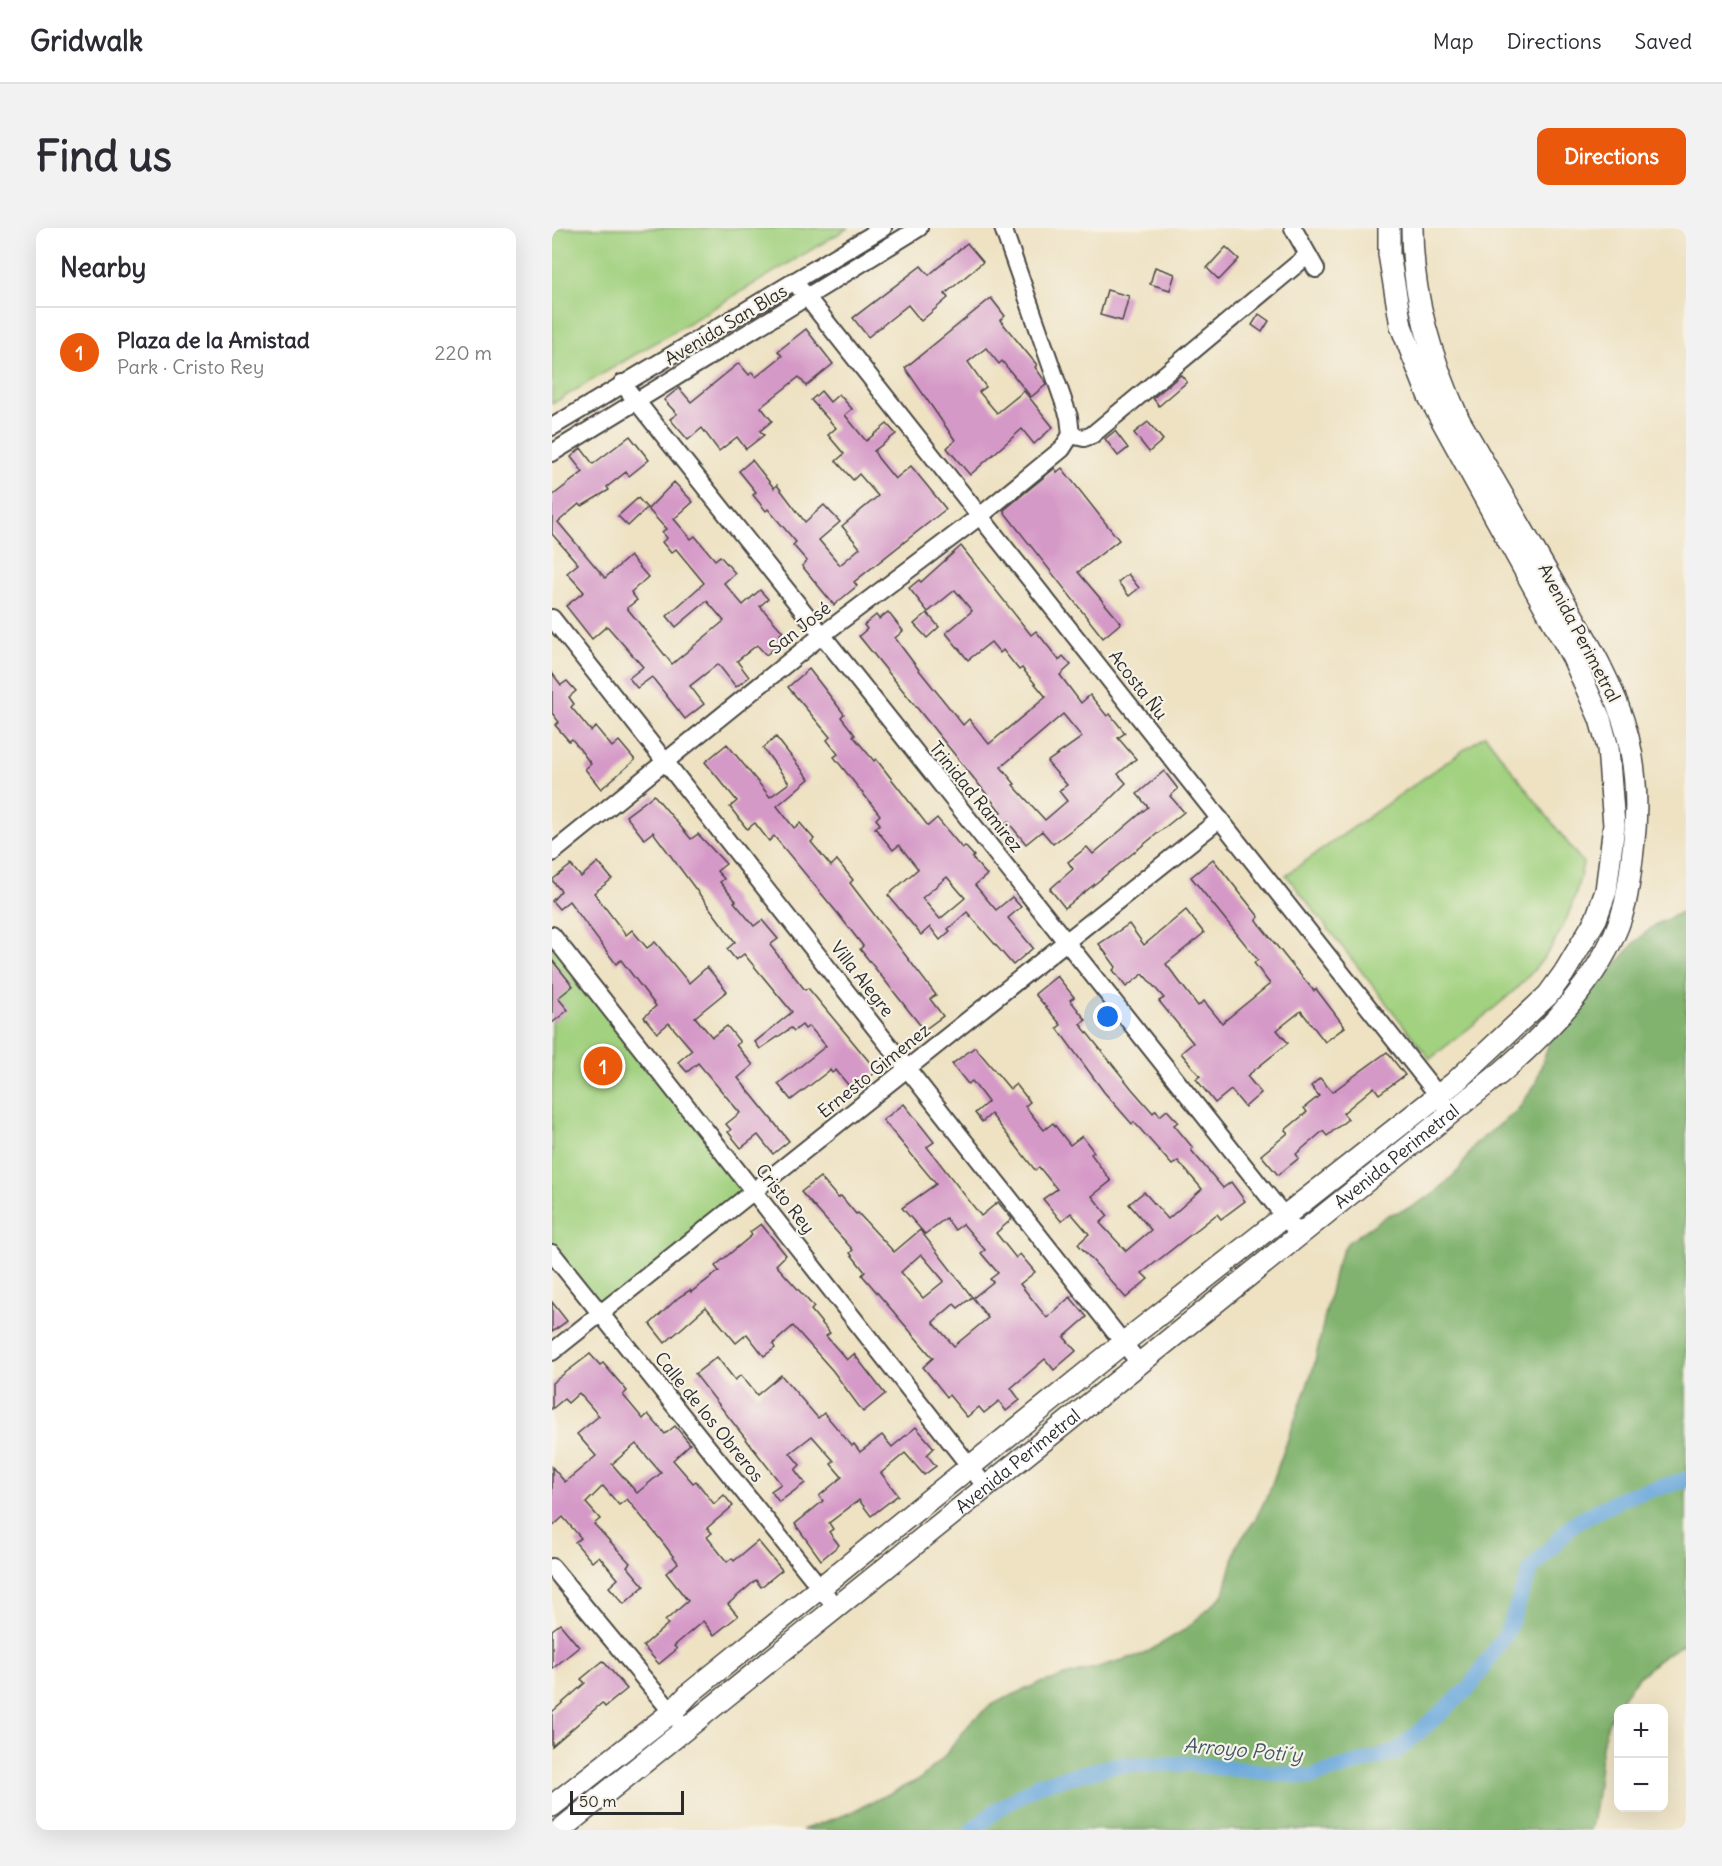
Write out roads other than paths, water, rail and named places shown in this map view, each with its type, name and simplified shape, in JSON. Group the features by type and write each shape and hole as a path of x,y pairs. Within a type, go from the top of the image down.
{"main road":[{"name":"Avenida Perimetral","path":"552,1806 672,1712 690,1693 820,1586 1493,1049 1548,995 1596,919 1606,891 1614,825 1608,748 1591,693 1444,428 1413,358 1401,326 1389,254 1389,228"},
{"name":"Avenida Perimetral","path":"560,1830 686,1729 704,1711 1452,1112 1534,1043 1581,991 1597,964 1624,905 1636,823 1637,792 1628,736 1605,677 1582,633 1459,420 1444,388 1428,345 1418,305 1412,228"}],"street":[{"name":"Avenida San Blas","path":"552,426 883,228"},
{"name":"Avenida San Blas","path":"552,453 919,228"},
{"path":"1003,228 1069,417 1071,435 1083,438 1092,435 1312,262 1293,228"},
{"name":"Acosta Ñu","path":"794,281 1452,1112"},
{"name":"Trinidad Ramirez","path":"622,383 1300,1236"},
{"name":"San José","path":"552,853 822,635 980,516 1062,449 1071,435"},
{"name":"Villa Alegre","path":"552,618 1140,1364"},
{"name":"Ernesto Gimenez","path":"552,1352 1220,819"},
{"name":"Cristo Rey","path":"552,935 986,1487"},
{"name":"Calle de los Obreros","path":"552,1252 835,1606"},
{"path":"552,1567 686,1729"}],"waterway":[{"name":"Arroyo Poti´y","path":"972,1830 998,1809 1040,1784 1116,1765 1188,1764 1310,1777 1396,1752 1469,1688 1506,1634 1531,1569 1574,1523 1625,1497 1686,1480"}],"place":[{"name":"Plaza de la Amistad","path":"603,1066"}]}
